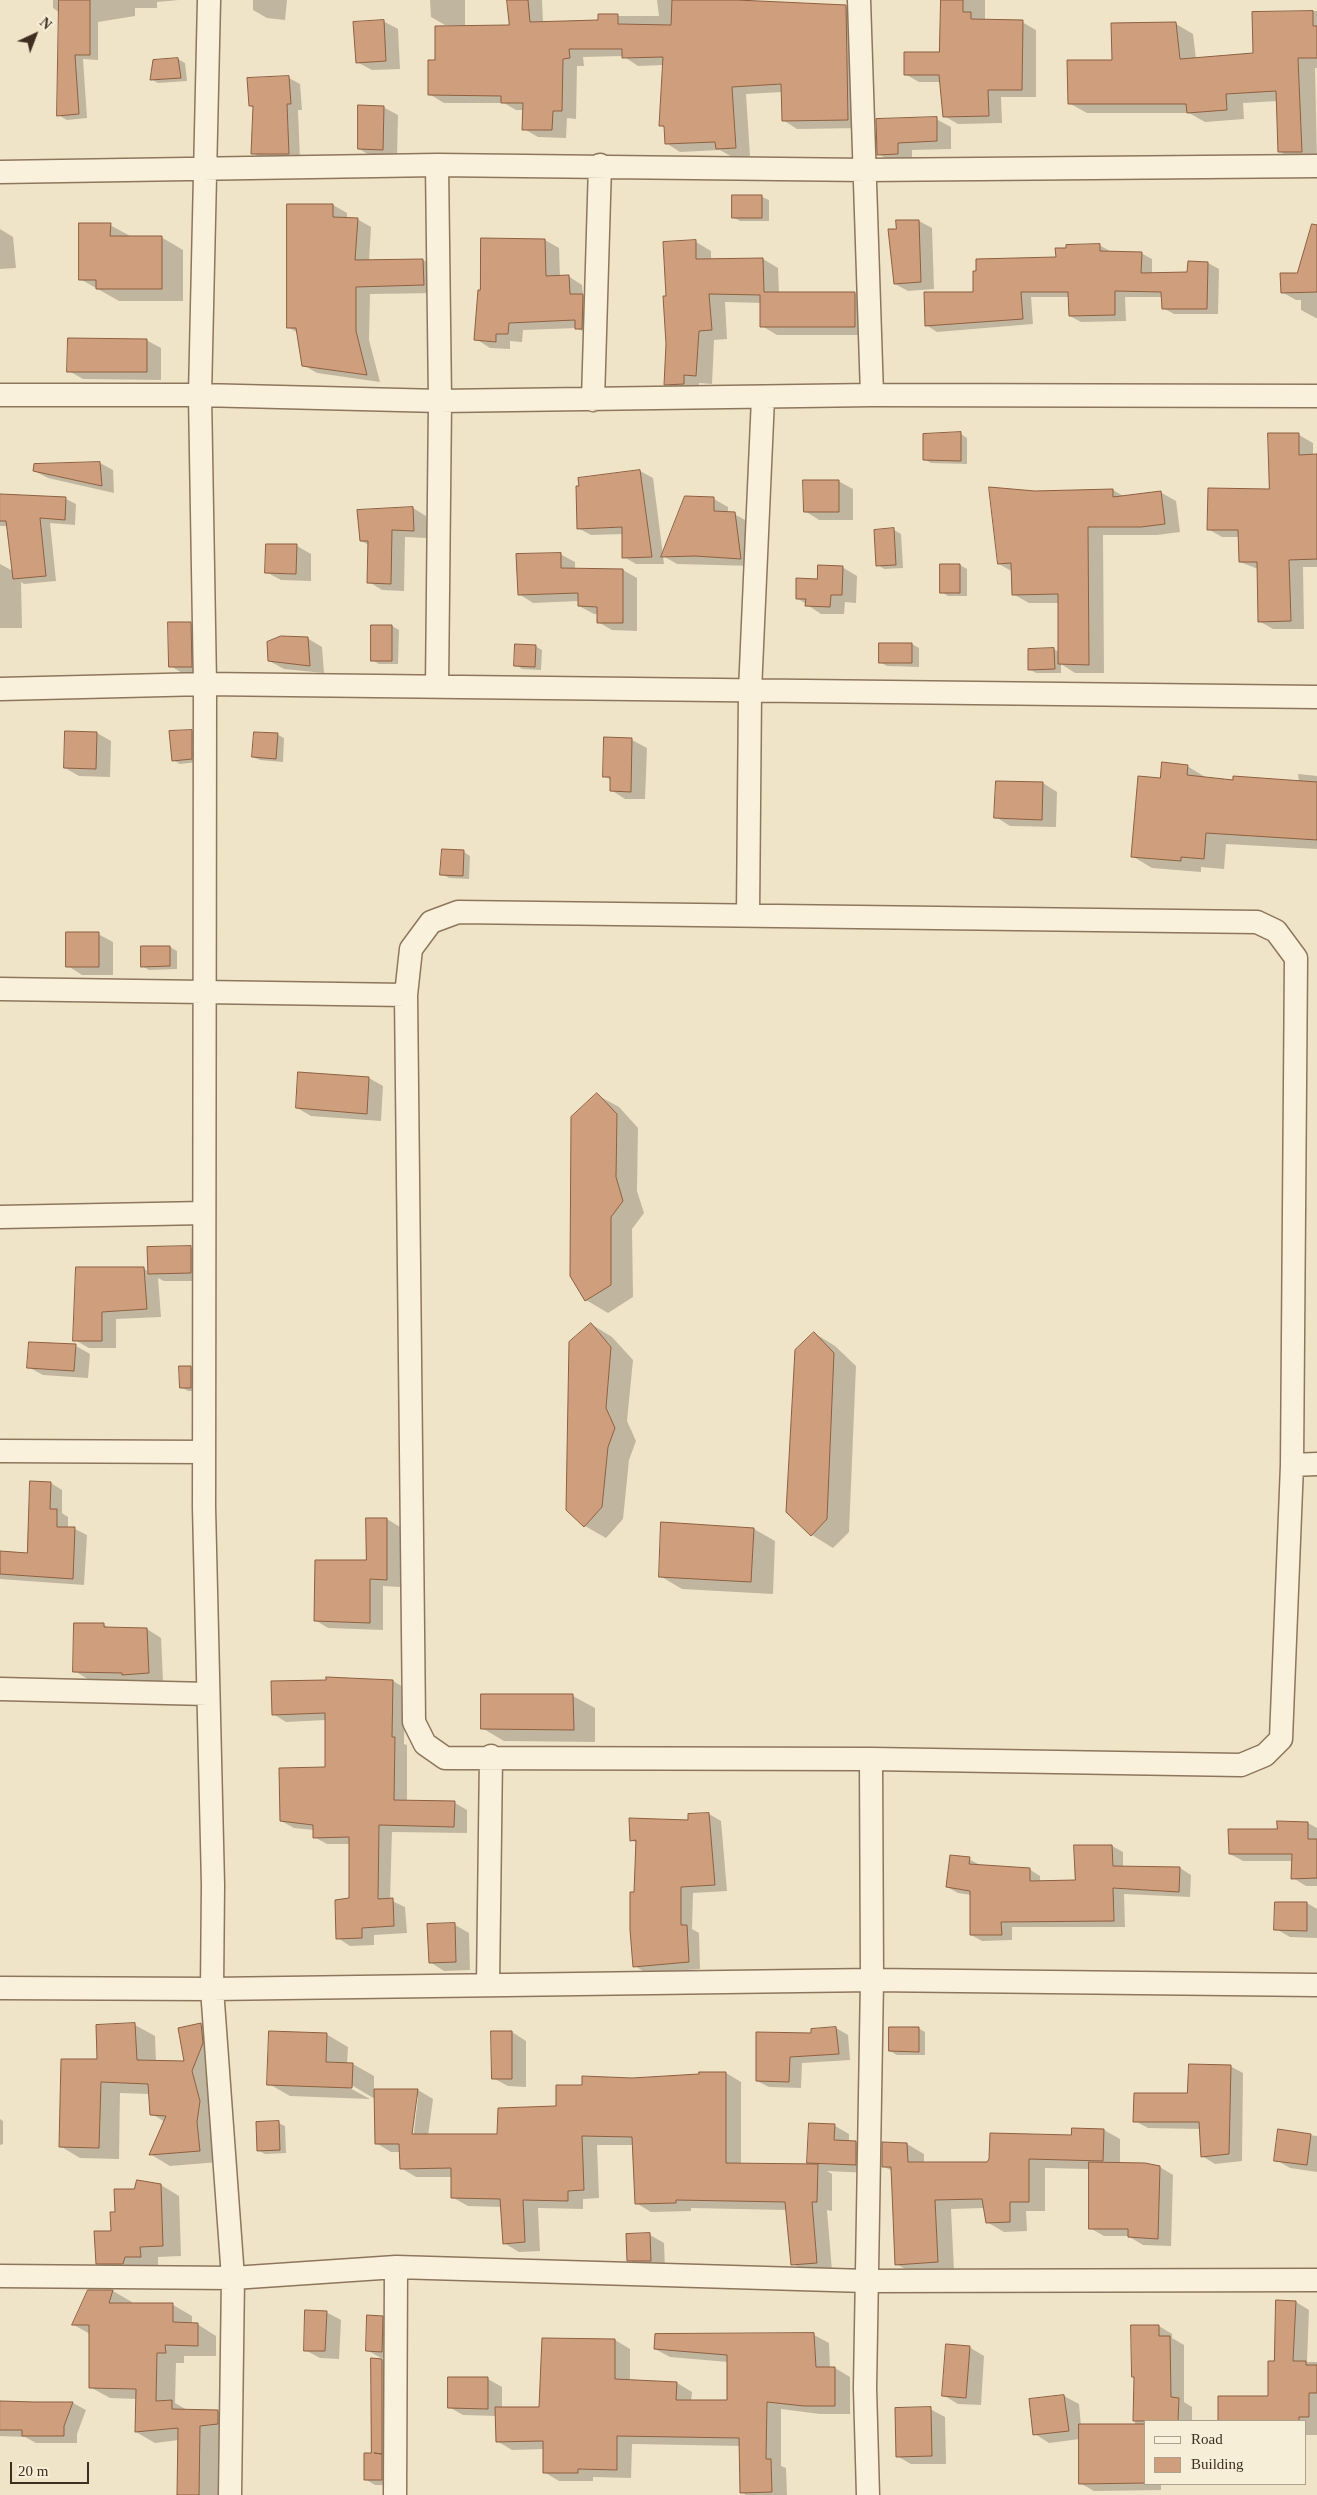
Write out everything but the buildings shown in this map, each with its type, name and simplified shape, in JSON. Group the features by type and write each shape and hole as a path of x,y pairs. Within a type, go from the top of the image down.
{"street":[{"path":"209,0 200,394 205,684 204,1452 213,1884 212,1989 234,2278 230,2495"},
{"path":"859,0 872,395"},
{"path":"437,165 440,401 437,686"},
{"path":"0,172 437,165 866,170 1317,166"},
{"path":"593,400 600,166"},
{"path":"0,395 200,394 440,401 872,395 1317,396"},
{"path":"748,916 750,691 763,398"},
{"path":"0,689 205,684 1317,697"},
{"path":"458,912 1257,922 1276,931 1296,958 1292,1464 1281,1739 1265,1755 1241,1765 871,1759 491,1756 445,1758 425,1744 414,1722 406,995 411,948 431,922 458,912"},
{"path":"0,989 406,995"},
{"path":"0,1217 204,1214"},
{"path":"0,1451 204,1452"},
{"path":"1292,1464 1317,1464"},
{"path":"0,1689 208,1694"},
{"path":"488,1985 491,1756"},
{"path":"868,2495 866,2281 872,1980 871,1759"},
{"path":"0,1988 212,1989 872,1980 1317,1985"},
{"path":"395,2495 396,2268"},
{"path":"0,2276 234,2278 396,2268 866,2281 1317,2280"}]}
